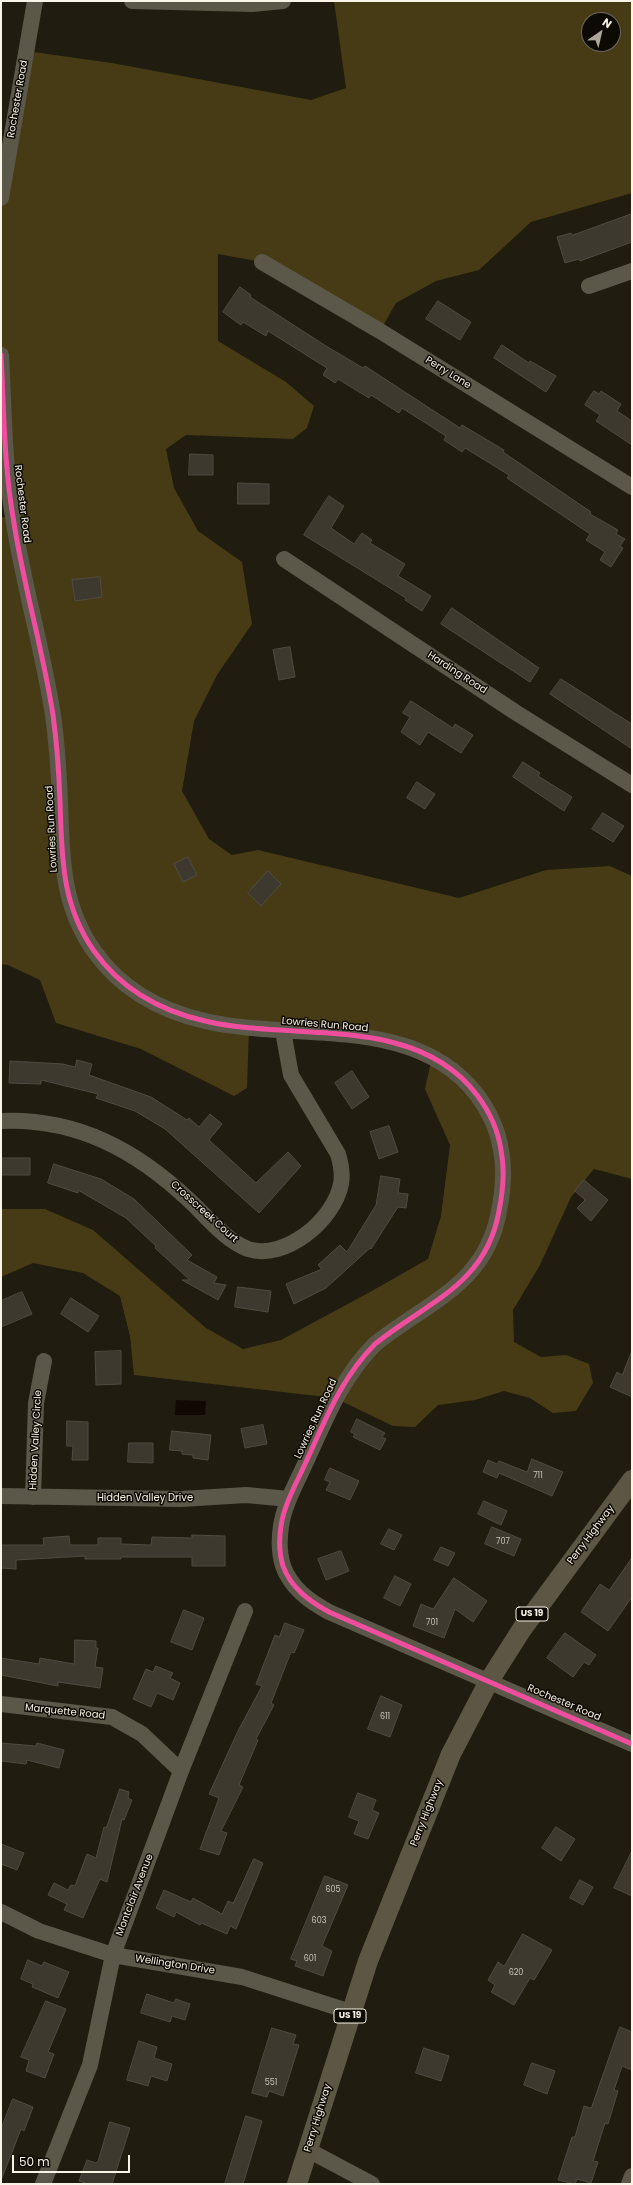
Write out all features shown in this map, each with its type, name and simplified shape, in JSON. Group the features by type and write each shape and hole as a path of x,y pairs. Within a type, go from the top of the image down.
{"main road":[{"name":"Perry Highway","path":"297,2184 368,1961 433,1797 458,1740 489,1681 529,1618 632,1480"}],"street":[{"name":"Rochester Road","path":"1,198 35,1"},
{"path":"132,1 252,4 283,1"},
{"name":"Perry Lane","path":"262,262 380,331 632,487"},
{"path":"589,286 632,271"},
{"name":"Rochester Road","path":"1,355 13,518 19,555 37,629"},
{"name":"Harding Road","path":"284,559 515,712 632,785"},
{"name":"Lowries Run Road","path":"37,629 47,677 57,752 64,877 74,912 91,947 102,962 122,982 151,1002 169,1010 215,1023 283,1031 380,1039 414,1049 443,1064 472,1089 488,1112 498,1138 503,1167 502,1197 497,1222 486,1251 468,1276 456,1287 388,1333 364,1355 353,1368 335,1398 289,1499 281,1526 280,1553 283,1566 289,1579 306,1598 336,1615 489,1681"},
{"name":"Crosscreek Court","path":"1,1120 21,1120 56,1124 107,1141 139,1158 155,1170 237,1243 258,1251 282,1248 306,1233 328,1211 336,1198 341,1184 342,1169 338,1154 291,1075 283,1031"},
{"name":"Hidden Valley Circle","path":"32,1497 36,1403 44,1361"},
{"name":"Hidden Valley Drive","path":"1,1496 180,1499 246,1495 289,1499"},
{"name":"Montclair Avenue","path":"43,2184 90,2065 113,1955 182,1771 245,1611"},
{"name":"Rochester Road","path":"489,1681 632,1744"},
{"name":"Marquette Road","path":"1,1704 112,1717 142,1734 182,1771"},
{"name":"Wellington Drive","path":"1,1912 39,1931 113,1955 242,1977 351,2012"},
{"path":"308,2150 372,2184"},
{"path":"629,2184 632,2176"}],"shaded area":[{"path":"334,1 632,1 632,193 531,222 479,270 436,281 396,303 380,331 262,262 218,254 218,341 286,382 314,406 307,428 293,439 186,435 166,449 174,488 198,531 242,562 252,624 217,675 194,721 182,791 209,839 232,855 258,850 459,898 546,870 610,866 632,876 632,1179 594,1169 571,1197 540,1265 513,1310 514,1342 541,1357 566,1355 589,1364 593,1383 576,1411 553,1413 530,1398 504,1391 475,1400 438,1405 415,1427 393,1426 335,1398 134,1375 130,1336 120,1296 83,1273 33,1263 1,1277 1,1209 45,1209 93,1230 206,1328 243,1349 281,1340 428,1259 441,1216 450,1145 425,1089 432,1057 419,1051 249,1029 247,1088 234,1096 141,1049 56,1023 40,980 8,965 1,964 1,517 12,518 1,355 1,198 26,51 112,63 311,100 346,88"},
{"path":"176,1400 206,1401 205,1415 175,1415"}],"building":[{"path":"632,214 632,242 580,261 579,259 565,263 557,237 571,233 572,235"},
{"path":"240,287 251,295 250,297 326,346 363,368 365,366 460,428 462,425 504,450 503,452 591,512 590,514 618,530 616,534 625,539 620,546 623,548 611,567 600,560 605,552 586,540 590,534 507,478 509,475 465,448 462,452 444,440 446,436 402,408 399,413 371,395 369,398 338,379 335,383 323,375 327,368 268,331 266,336 243,322 241,325 223,312"},
{"path":"438,301 471,322 460,340 426,319"},
{"path":"502,345 529,363 530,361 556,376 546,392 494,358"},
{"path":"594,391 599,394 601,391 621,404 617,411 632,421 632,445 596,421 600,415 585,405"},
{"path":"190,454 213,455 213,475 189,475"},
{"path":"238,483 269,484 269,504 238,504"},
{"path":"329,496 344,506 331,528 354,544 362,533 372,540 370,543 405,564 398,576 431,596 422,611 405,600 406,598 304,535"},
{"path":"100,577 102,597 75,601 72,580"},
{"path":"452,608 539,668 530,682 441,624"},
{"path":"290,647 295,677 279,680 273,650"},
{"path":"561,679 632,724 632,749 550,694"},
{"path":"411,701 453,728 455,724 473,735 461,753 428,732 420,745 401,732 410,717 403,713"},
{"path":"523,762 540,773 538,776 572,797 564,811 513,777"},
{"path":"417,782 435,794 425,809 407,798"},
{"path":"603,813 624,826 613,842 592,829"},
{"path":"188,857 197,875 183,882 174,864"},
{"path":"268,871 281,884 261,906 248,893"},
{"path":"77,1060 92,1064 89,1075 151,1097 187,1120 189,1118 199,1127 210,1114 222,1124 209,1140 256,1183 288,1152 301,1166 259,1213 165,1129 135,1111 96,1098 98,1094 41,1080 41,1084 9,1083 10,1061 63,1064 75,1067"},
{"path":"352,1071 369,1097 352,1109 335,1083"},
{"path":"389,1126 398,1152 379,1159 370,1132"},
{"path":"1,1158 30,1158 30,1175 1,1175"},
{"path":"54,1164 101,1179 134,1199 192,1255 187,1260 217,1277 214,1283 226,1285 218,1300 182,1280 190,1280 155,1248 156,1246 126,1218 78,1190 78,1193 48,1183"},
{"path":"381,1176 400,1179 398,1193 408,1194 406,1208 398,1207 371,1249 370,1248 326,1288 294,1304 286,1284 322,1269 318,1265 340,1245 347,1252 376,1205"},
{"path":"584,1180 608,1200 591,1221 577,1208 585,1200 575,1191"},
{"path":"238,1287 271,1291 268,1312 235,1307"},
{"path":"22,1292 32,1314 1,1327 1,1301"},
{"path":"71,1298 99,1316 88,1332 61,1314"},
{"path":"121,1351 121,1384 96,1385 95,1352"},
{"path":"632,1351 632,1397 610,1387 617,1372 622,1375"},
{"path":"357,1419 385,1433 382,1437 386,1439 380,1450 353,1437 355,1434 351,1432"},
{"path":"67,1421 88,1422 88,1460 72,1460 73,1446 67,1446"},
{"path":"263,1425 267,1444 245,1448 241,1429"},
{"path":"172,1431 211,1435 208,1460 193,1458 193,1455 182,1454 182,1451 170,1450"},
{"path":"129,1443 153,1443 153,1463 128,1462"},
{"path":"532,1459 563,1472 552,1496 499,1473 497,1478 483,1472 488,1460 497,1464 499,1461 527,1472"},
{"path":"330,1468 359,1481 350,1500 326,1490 330,1482 325,1480"},
{"path":"484,1501 507,1511 501,1525 478,1514"},
{"path":"492,1527 521,1539 514,1556 485,1544"},
{"path":"389,1529 402,1535 394,1550 381,1544"},
{"path":"192,1535 225,1536 225,1566 192,1566 192,1557 121,1557 121,1559 85,1559 85,1556 16,1560 16,1569 1,1568 1,1545 44,1545 43,1538 69,1536 70,1545 98,1545 98,1538 121,1538 121,1544 151,1545 152,1537 192,1538"},
{"path":"441,1547 455,1553 448,1566 434,1560"},
{"path":"341,1551 349,1571 326,1580 318,1559"},
{"path":"632,1558 632,1597 608,1631 581,1612 600,1584 609,1590"},
{"path":"395,1576 411,1584 400,1606 384,1598"},
{"path":"454,1578 487,1601 473,1622 455,1609 444,1638 413,1626 421,1604 433,1609"},
{"path":"184,1610 204,1618 192,1650 171,1642"},
{"path":"285,1623 304,1630 294,1653 291,1652 271,1703 274,1705 256,1739 258,1740 239,1785 243,1787 221,1831 227,1833 219,1855 200,1849 219,1798 209,1794 238,1731 262,1686 256,1684 275,1635 279,1637"},
{"path":"565,1633 596,1655 589,1665 584,1662 573,1677 547,1658"},
{"path":"75,1640 96,1641 96,1648 98,1648 95,1667 103,1668 100,1688 58,1682 58,1686 1,1675 1,1658 39,1664 40,1658 74,1664"},
{"path":"156,1666 173,1673 170,1678 180,1683 173,1700 157,1693 151,1707 133,1699 146,1669 153,1672"},
{"path":"381,1696 402,1705 390,1737 368,1729"},
{"path":"1,1743 36,1746 37,1743 64,1750 59,1768 27,1760 26,1764 1,1761"},
{"path":"120,1789 129,1792 128,1798 132,1800 124,1820 122,1819 107,1882 100,1879 83,1918 64,1910 67,1904 48,1895 54,1883 68,1890 71,1885 75,1886 87,1854 96,1858 104,1827 106,1828"},
{"path":"358,1793 376,1800 372,1810 379,1813 368,1839 354,1834 359,1821 349,1817"},
{"path":"556,1827 575,1839 561,1861 542,1848"},
{"path":"1,1844 24,1853 17,1870 1,1864"},
{"path":"632,1851 632,1896 614,1888"},
{"path":"254,1859 263,1863 236,1929 230,1926 227,1934 201,1923 200,1925 176,1912 174,1917 156,1908 164,1890 191,1902 193,1898 222,1914 228,1901 233,1903"},
{"path":"325,1876 348,1885 322,1946 332,1951 323,1976 295,1966 297,1961 291,1959"},
{"path":"580,1880 593,1887 583,1905 570,1898"},
{"path":"523,1934 552,1950 534,1980 530,1978 514,2005 491,1992 495,1985 488,1980 498,1962 504,1966"},
{"path":"28,1960 42,1966 44,1962 69,1972 58,1998 32,1987 33,1984 21,1979"},
{"path":"147,1994 174,2003 176,1999 190,2004 185,2020 172,2016 170,2022 141,2013"},
{"path":"46,2001 66,2009 48,2052 54,2054 45,2078 26,2071 29,2060 21,2057"},
{"path":"620,2027 632,2032 632,2070 622,2066 614,2090 618,2091 608,2124 605,2123 593,2161 598,2162 591,2183 577,2179 575,2184 558,2180 572,2137 575,2137 584,2106 591,2108"},
{"path":"272,2028 296,2035 293,2044 299,2045 283,2096 269,2091 267,2097 252,2093"},
{"path":"139,2041 157,2047 154,2058 172,2064 167,2081 151,2076 148,2086 127,2080"},
{"path":"424,2048 449,2056 441,2081 416,2073"},
{"path":"532,2063 555,2071 547,2094 524,2085"},
{"path":"13,2099 33,2107 24,2131 21,2129 2,2178 1,2129"},
{"path":"246,2116 262,2121 243,2184 225,2184"},
{"path":"110,2122 130,2128 112,2184 88,2184 79,2181 87,2160 96,2163 98,2161"}],"cycle path":[{"path":"1,355 8,481 18,547 53,715 58,758 65,879 75,915 83,933 94,951 105,965 129,987 158,1004 189,1017 240,1027 351,1035 387,1041 421,1052 451,1069 477,1095 492,1121 500,1143 503,1165 502,1188 499,1211 492,1236 481,1257 468,1275 452,1290 375,1344 363,1357 343,1386 327,1416 285,1510 281,1526 280,1546 283,1566 286,1574 302,1593 314,1603 329,1612 632,1744"}]}
